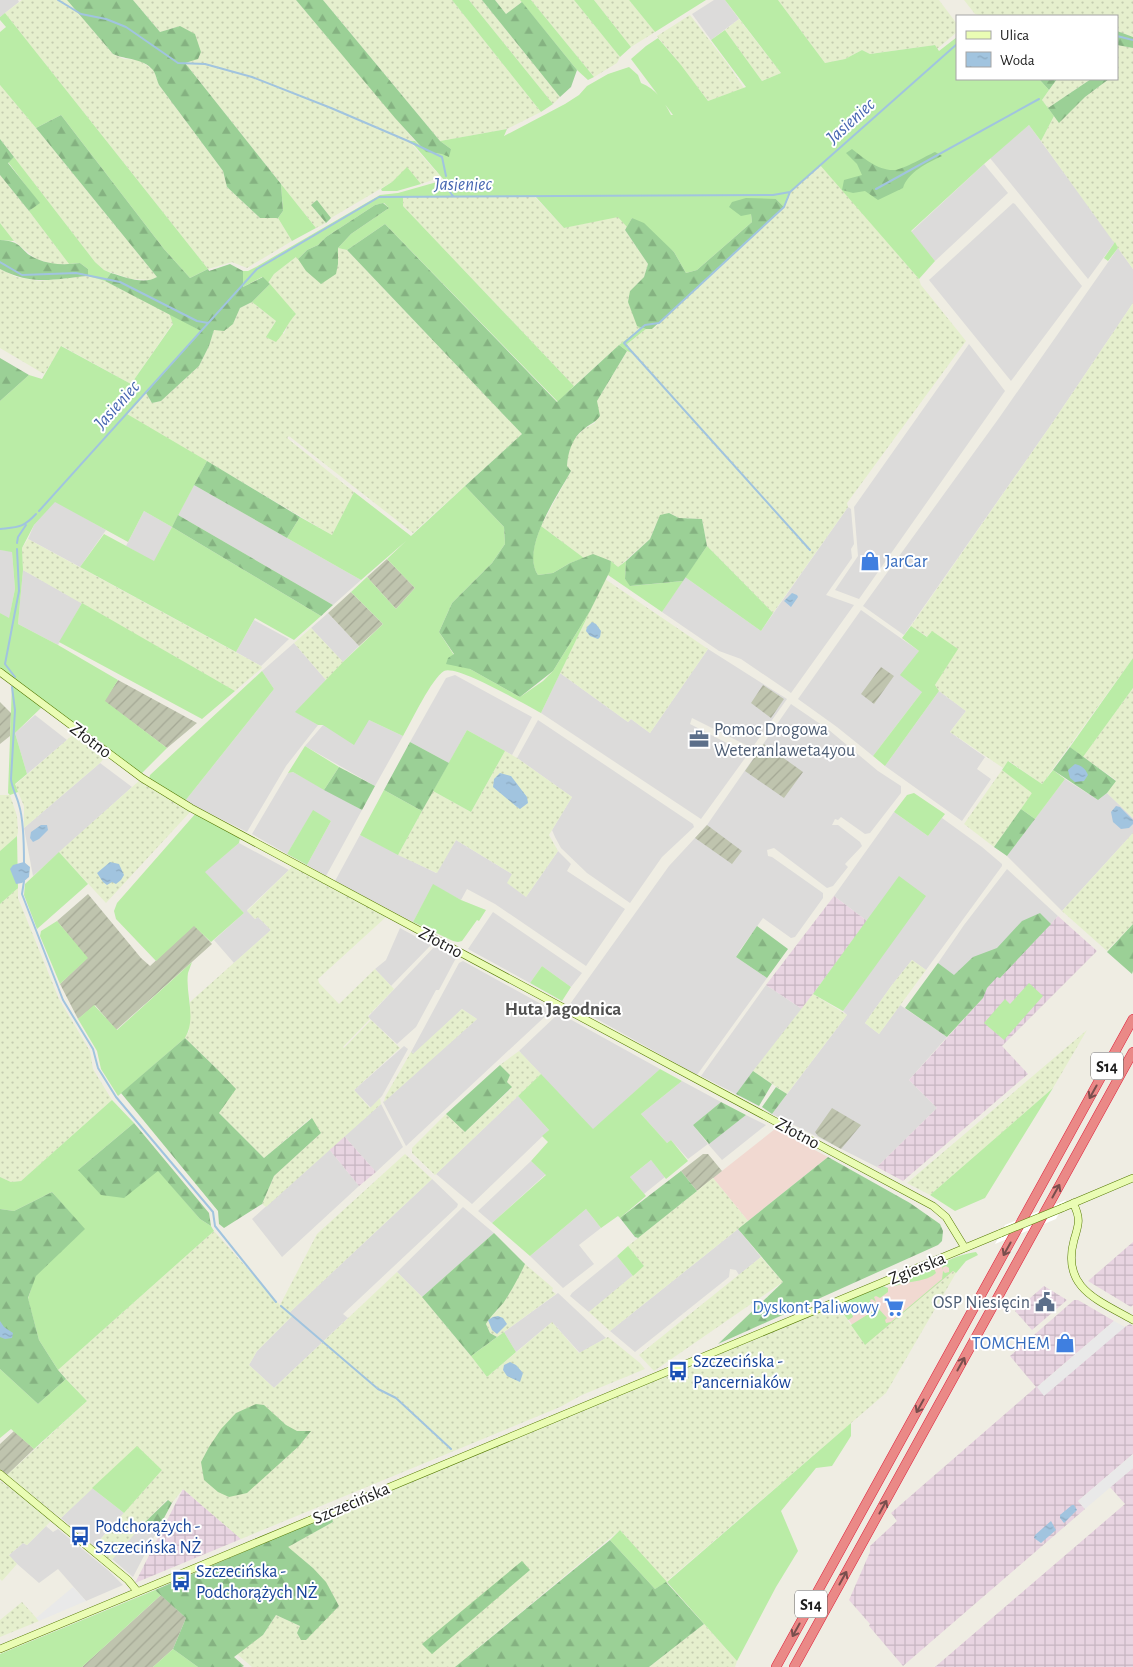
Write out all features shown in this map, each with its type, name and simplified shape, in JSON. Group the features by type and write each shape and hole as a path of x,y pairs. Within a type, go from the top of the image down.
{"highway":[{"name":"S14","path":"776,1667 1133,1019"},
{"name":"S14","path":"794,1667 1133,1052"}],"street":[{"name":"Złotno","path":"0,672 142,778 191,808 898,1186 944,1214 965,1248"},
{"name":"Zgierska","path":"701,1357 1133,1178"},
{"path":"1073,1203 1079,1218 1071,1255 1071,1264 1075,1278 1088,1292 1133,1320"},
{"name":"Szczecińska","path":"0,1649 701,1357"},
{"path":"0,1474 128,1580 137,1591"}],"shaded area":[{"path":"0,0 18,0 19,2 0,17"},
{"path":"22,0 67,0 113,54 124,59 139,60 154,70 159,85 223,171 227,187 260,218 278,218 292,241 247,268 232,262 208,269 5,13"},
{"path":"133,0 296,0 415,141 409,141 441,177 421,184 407,168 392,182 331,218 317,200 311,205 326,223 316,228 185,63 180,26 160,32"},
{"path":"323,0 452,0 541,112 507,129 440,141"},
{"path":"469,0 482,0 560,97 553,104"},
{"path":"495,0 520,0 522,2 506,14"},
{"path":"531,0 574,0 620,57 617,63 594,77"},
{"path":"594,0 629,0 655,32 631,47"},
{"path":"714,0 725,0 739,19 711,40 692,14"},
{"path":"778,0 939,0 956,23 956,33 937,49 935,45 870,54 862,50 845,59 825,63"},
{"path":"964,0 1133,0 1133,37 1118,32 1118,15 975,14"},
{"path":"690,15 744,88 708,101 657,36"},
{"path":"739,19 781,73 762,81 725,30"},
{"path":"1118,45 1133,48 1133,225 1127,217 1133,226 1133,269 1041,141 1054,116 1059,122 1085,97 1108,80 1118,80"},
{"path":"1056,80 1090,80 1048,108 1042,100"},
{"path":"0,85 157,277 151,280 131,279 104,270 95,262 0,139"},
{"path":"1029,125 1115,242 1088,279 990,158"},
{"path":"984,164 1008,193 935,261 911,232"},
{"path":"821,165 919,279 921,285 966,341 847,503 848,507 773,613 707,546 702,519 679,518 669,513 655,526 650,539 618,567 611,561 593,555 584,558 541,526 571,471 567,466 568,453 574,439 584,429 595,423 597,401 627,351 631,353 627,344 646,329 653,329 784,207 790,192"},
{"path":"0,175 69,264 53,264 36,259 14,241 0,223"},
{"path":"403,197 535,197 564,228 619,216 627,227 625,230 648,264 644,277 630,291 640,329 619,345 574,386 403,206"},
{"path":"1013,203 1082,286 1011,381 929,280"},
{"path":"338,248 347,250 522,434 413,533 289,436 287,438 354,492 332,535 126,414 146,393 152,403 161,401 199,366 209,346 214,330 233,324 240,308 252,302 276,321 271,328 284,334 289,321 296,314 268,283 274,274 296,257 338,264"},
{"path":"1118,248 1133,269 1133,303 1053,422 904,635 863,606 999,418"},
{"path":"0,269 16,277 39,281 88,276 105,281 169,313 173,323 131,384 62,346 44,374 0,348"},
{"path":"1133,303 1133,658 1042,784 1009,761 1003,768 950,732 966,711 939,691 935,685 957,649 931,632 928,637 911,626"},
{"path":"969,344 1005,391 859,599 835,590 858,556 854,507"},
{"path":"194,485 361,580 333,605 178,515"},
{"path":"55,501 106,530 80,567 28,539 34,525"},
{"path":"848,507 851,509 854,544 851,549 852,558 826,595 854,605 791,693 741,659 719,651 662,612 685,577 761,631"},
{"path":"144,511 172,527 154,562 126,546"},
{"path":"28,539 262,668 235,691 23,570 22,548"},
{"path":"0,550 12,551 15,589 9,619 0,613"},
{"path":"387,559 415,588 396,609 367,577"},
{"path":"23,570 82,603 58,645 18,624"},
{"path":"605,579 708,649 650,733 631,719 628,722 560,673"},
{"path":"351,592 383,624 359,646 328,613"},
{"path":"861,610 919,651 922,692 873,756 798,699"},
{"path":"328,613 359,646 343,662 311,628"},
{"path":"254,620 289,639 261,666 236,652"},
{"path":"311,628 343,662 326,680 294,643"},
{"path":"294,643 326,680 296,712 318,725 286,766 247,832 185,801 274,689 262,671"},
{"path":"708,649 787,699 752,748 692,718 690,724 748,754 701,819 541,713 560,673 628,722 631,719 650,733"},
{"path":"881,667 894,676 874,704 861,694"},
{"path":"455,675 532,717 512,755 467,730 449,763 410,742 446,678"},
{"path":"118,680 197,723 167,748 104,701"},
{"path":"763,685 784,699 771,718 751,703"},
{"path":"1133,688 1133,818 1107,793 1116,780 1083,757"},
{"path":"939,691 966,711 950,732 985,757 977,769 991,779 962,821 885,766"},
{"path":"0,702 11,713 10,736 0,744"},
{"path":"791,704 829,730 878,771 901,786 901,793 870,833 865,834 841,817 838,820 835,819 832,825 838,825 860,842 862,846 845,864 848,867 833,886 827,888 774,848 767,850 768,856 823,893 823,898 795,937 791,938 763,918 740,950 736,957 767,978 697,1075 570,1004 669,866 707,825"},
{"path":"35,715 67,740 27,774 15,733"},
{"path":"369,720 403,736 375,786 305,746 323,725"},
{"path":"538,720 693,824 694,827 662,857 630,903 587,873 561,848 555,837 552,830 572,797 517,758"},
{"path":"76,732 107,755 24,828 24,806 15,785"},
{"path":"764,744 803,772 784,798 745,771"},
{"path":"505,751 572,797 549,835 558,851 526,897 507,883 512,874 456,840 437,873 398,855 433,791 471,812"},
{"path":"100,763 132,787 33,876 24,828"},
{"path":"1002,770 1033,793 994,847 964,824"},
{"path":"293,772 362,810 326,876 307,865 331,821 313,811 287,854 252,834 288,773"},
{"path":"1065,779 1098,800 1107,793 1133,818 1133,833 1062,911 1007,856"},
{"path":"140,780 191,811 106,903 59,852"},
{"path":"0,795 10,795 17,816 18,832 17,836 0,851"},
{"path":"894,812 928,836 942,818 982,847 1002,866 926,970 912,960 865,1023 879,1034 900,1005 947,1037 909,1080 937,1108 877,1167 772,1114 847,1015 843,1011 872,970 899,877 867,921 834,896"},
{"path":"707,825 742,851 732,864 695,838"},
{"path":"1133,833 1133,924 1107,951 1062,911"},
{"path":"360,835 436,873 456,840 512,874 526,897 558,851 571,864 567,871 625,909 586,966 495,904 467,889 461,900 433,885 413,922 335,881"},
{"path":"239,843 289,870 247,910 255,919 258,917 271,930 234,963 214,940 244,913 204,872"},
{"path":"293,866 386,917 318,979 319,983 339,1004 375,969 394,989 368,1016 370,1019 343,1047 371,1020 400,1048 354,1090 370,1108 380,1098 381,1104 266,1207 262,1204 274,1176 321,1133 311,1118 264,1158 219,1113 217,1069 185,1038 189,1031 190,1002 271,930 258,917 255,919 247,911"},
{"path":"1007,869 1058,916 983,998 938,963 964,925"},
{"path":"18,888 18,898 59,999 90,1051 93,1069 112,1100 21,1181 11,1182 0,1177 0,904"},
{"path":"88,894 141,958 150,966 194,925 212,944 116,1030 95,1005 78,1019 60,984 87,958 57,921"},
{"path":"834,896 867,921 802,1009 766,985"},
{"path":"493,912 582,973 571,987 542,966 530,983 468,949"},
{"path":"1058,916 1097,951 1002,1046 1028,1074 903,1181 877,1167 937,1108 909,1080 983,998 987,988 997,977 1000,978"},
{"path":"400,928 431,945 391,986 375,969 386,960"},
{"path":"435,946 456,958 416,1027 397,1044 368,1017"},
{"path":"912,960 926,970 879,1034 865,1023"},
{"path":"463,961 552,1010 406,1146 383,1102 477,1019 462,1009 413,1055 411,1052 459,963"},
{"path":"766,985 802,1009 736,1094 701,1076"},
{"path":"813,994 847,1015 787,1094 753,1071"},
{"path":"462,1009 477,1019 384,1102 411,1052 413,1054"},
{"path":"559,1013 660,1069 593,1130 519,1051"},
{"path":"1087,1030 1053,1088 930,1195 907,1183"},
{"path":"404,1046 408,1049 382,1096 371,1108 354,1090"},
{"path":"519,1051 541,1074 435,1175 412,1153 412,1148 446,1114 465,1132 512,1088 507,1082 510,1075 500,1065"},
{"path":"682,1081 721,1102 693,1125 708,1144 688,1159 671,1140 667,1143 641,1114"},
{"path":"518,1096 549,1130 472,1204 436,1174"},
{"path":"381,1104 403,1147 376,1172 344,1136"},
{"path":"832,1108 861,1125 841,1149 818,1136 815,1132"},
{"path":"746,1115 766,1125 722,1160 708,1144"},
{"path":"775,1129 828,1157 748,1221 713,1178"},
{"path":"344,1136 376,1172 359,1186 329,1149"},
{"path":"329,1149 359,1186 282,1257 252,1219"},
{"path":"405,1154 432,1179 289,1313 292,1316 257,1351 249,1365 274,1388 397,1272 422,1297 487,1377 552,1322 579,1353 608,1337 645,1369 582,1395 560,1407 241,1539 183,1489 172,1503 167,1500 144,1523 110,1562 93,1548 162,1470 137,1447 61,1518 6,1476 87,1401 58,1370 214,1231 280,1305 317,1234"},
{"path":"703,1154 708,1154 722,1171 697,1191 681,1171"},
{"path":"651,1160 665,1177 644,1194 630,1177"},
{"path":"531,1161 546,1174 492,1223 478,1211"},
{"path":"713,1178 748,1221 610,1331 589,1312 644,1266 628,1246"},
{"path":"432,1179 458,1204 457,1207 343,1314 348,1318 274,1388 249,1365 257,1351 292,1316 289,1313"},
{"path":"463,1207 494,1233 422,1297 397,1272"},
{"path":"586,1209 601,1228 579,1245 594,1264 563,1288 530,1256"},
{"path":"738,1229 761,1257 739,1275 736,1270 730,1269 729,1277 635,1352 610,1331"},
{"path":"1133,1242 1133,1305 1131,1307 1088,1281"},
{"path":"617,1256 633,1276 589,1312 570,1296"},
{"path":"761,1257 783,1282 654,1371 639,1355"},
{"path":"525,1264 553,1288 552,1291 556,1294 497,1337 490,1333 486,1324 509,1294"},
{"name":"Dyskont Paliwowy","path":"948,1264 954,1271 865,1345 840,1306"},
{"path":"954,1271 956,1273 886,1393 666,1582 620,1530 455,1667 252,1667 237,1654 263,1635 276,1615 300,1626 331,1613 339,1606 313,1568 287,1547 333,1522 331,1514 837,1305 865,1345"},
{"path":"1044,1286 1067,1300 1032,1330 1015,1311"},
{"path":"558,1293 606,1338 580,1353 552,1322 516,1352 504,1332"},
{"path":"1074,1300 1078,1300 1114,1321 1037,1387 1123,1328 1130,1324 1133,1326 1133,1454 1078,1501 1085,1509 903,1666 849,1600 870,1552 870,1546 897,1521 891,1513 1036,1387 1010,1356"},
{"path":"1114,1321 1125,1327 1044,1396 1037,1387"},
{"path":"14,1431 34,1449 6,1476 0,1471 0,1444"},
{"path":"1133,1454 1133,1468 1085,1509 1078,1501"},
{"path":"1133,1468 1133,1667 935,1667 1125,1504 1110,1487"},
{"path":"0,1481 37,1507 51,1521 27,1545 23,1543 9,1555 17,1564 2,1581 0,1579"},
{"path":"92,1488 124,1513 94,1546 61,1518"},
{"path":"183,1489 241,1539 135,1583"},
{"path":"144,1523 156,1533 133,1577 112,1559"},
{"path":"46,1526 53,1532 58,1529 123,1585 86,1601 58,1569 39,1583 8,1556 23,1543 27,1545"},
{"path":"73,1587 86,1601 39,1621 36,1618"},
{"path":"161,1595 186,1618 173,1649 153,1667 82,1667"},
{"path":"22,1602 39,1621 0,1637 0,1620"},
{"path":"704,1624 737,1661 735,1667 649,1667"}],"green space":[{"path":"67,0 133,0 160,32 180,26 195,34 201,52 198,59 185,63 281,184 283,211 278,218 260,218 227,187 223,171 159,85 153,70 139,61 113,54"},
{"path":"296,0 323,0 440,141 451,149 449,157 426,152"},
{"path":"452,0 469,0 553,104 541,112"},
{"path":"482,0 495,0 506,14 522,2 577,70 571,87 560,97"},
{"path":"520,0 531,0 594,77 588,80 577,70"},
{"path":"574,0 594,0 631,47 620,57"},
{"path":"629,0 706,0 655,32"},
{"path":"725,0 778,0 825,63 845,59 862,50 870,54 935,45 939,51 956,38 956,80 1040,80 1049,90 1042,100 1054,116 1041,141 1029,125 911,231 935,261 919,279 820,165 790,192 784,207 776,199 751,214 752,222 697,270 686,273 674,252 632,218 627,227 618,217 564,228 535,196 403,197 403,206 574,386 558,402 385,224 347,250 338,248 351,234 389,208 384,203 375,205 326,237 318,245 307,250 298,259 296,257 274,274 268,283 262,277 243,287 243,271 256,267 380,195 398,193 444,180 414,145 408,141 415,141 423,149 436,154 451,149 440,141 507,129 504,136 565,104 579,95 587,86 608,74 629,67 638,75 641,83 658,95 631,59 658,38 708,101 746,87 711,40 725,30 762,81 781,73"},
{"path":"5,13 208,269 190,278 164,249 61,115 36,128 0,85 0,32 6,27 0,20 0,17"},
{"path":"1118,31 1133,37 1133,48 1118,45"},
{"path":"1040,80 1056,80 1049,90"},
{"path":"1090,80 1108,80 1085,97 1059,123 1048,108"},
{"path":"61,115 164,249 190,278 208,269 209,271 230,264 243,271 243,287 263,277 270,284 252,302 240,308 233,324 224,331 214,330 209,346 199,366 161,401 152,403 146,393 201,331 105,281 111,273 140,280 157,277 36,128"},
{"path":"0,139 14,157 8,163 40,203 29,211 0,175"},
{"path":"852,149 872,163 889,170 904,167 935,152 942,156 924,165 909,177 903,188 878,200 865,191 853,193 842,190 844,180 862,175 857,164 846,153"},
{"path":"14,157 95,262 111,273 105,281 88,276 88,269 80,263 69,264 29,211 39,203 8,162"},
{"path":"407,167 421,184 397,191 382,191 381,189 392,182"},
{"path":"281,184 316,228 292,241 278,218 283,211"},
{"path":"746,198 776,199 784,207 652,329 637,326 628,302 630,291 644,277 648,264 625,230 632,218 644,223 674,252 686,273 697,270 752,222 751,214 741,216 729,207 732,202"},
{"path":"317,200 331,218 326,223 311,205"},
{"path":"383,203 389,208 351,234 338,248 336,274 321,284 306,271 298,259 307,250 318,245 326,237 375,205"},
{"path":"0,223 14,241 0,240"},
{"path":"385,224 557,402 619,345 627,351 597,401 600,416 576,437 571,446 567,466 571,471 543,522 534,551 534,564 538,575 553,573 570,563 593,554 611,561 610,571 590,611 553,671 520,697 470,669 446,664 448,658 454,654 439,632 452,603 492,563 505,544 504,527 465,486 522,434 347,250"},
{"path":"0,240 14,242 31,256 42,261 58,264 80,263 88,269 88,276 43,280 23,278 12,274 0,269"},
{"path":"1115,242 1118,248 1108,261 1104,258"},
{"path":"270,284 296,314 276,342 266,337 276,321 252,302"},
{"path":"169,313 201,331 127,414 207,461 172,527 144,511 128,542 55,502 34,525 22,548 23,570 18,624 118,680 105,701 167,748 141,774 0,669 0,613 9,618 15,589 12,552 0,550 0,401 29,375 42,379 61,346 131,384 173,324"},
{"path":"637,326 646,329 627,344 632,353 619,345 640,329"},
{"path":"0,358 29,375 0,401"},
{"path":"207,461 300,517 287,538 194,485"},
{"path":"465,486 504,527 505,544 492,563 452,603 439,632 454,655 470,669 520,697 543,681 553,671 590,611 541,713 476,679 451,670 444,671 439,675 403,736 369,720 354,745 323,725 318,725 295,712 383,624 351,592 367,577 396,609 415,588 387,559 406,541 361,580 287,538 300,517 332,535 354,492 411,536"},
{"path":"669,513 679,518 702,519 707,546 683,581 630,586 625,579 626,561 650,539 660,515"},
{"path":"178,515 333,605 321,616 172,527"},
{"path":"541,526 584,558 570,563 553,573 538,575 533,563 533,557"},
{"path":"172,527 321,616 294,640 255,618 236,652 80,567 104,534 154,561"},
{"path":"707,546 773,613 761,631 685,577"},
{"path":"611,561 618,567 626,561 625,579 631,586 683,581 662,612 608,575"},
{"path":"82,603 235,691 202,719 59,642"},
{"path":"911,626 927,637 932,631 958,649 935,685 939,691 885,766 873,756 922,692 900,675 919,651 902,638"},
{"path":"1133,658 1133,688 1083,757 1070,747"},
{"path":"262,671 274,689 185,801 149,779 150,775"},
{"path":"12,684 43,706 15,733 27,774 15,784 18,792 10,795 8,793"},
{"path":"467,730 505,751 471,812 433,791"},
{"path":"410,742 449,763 422,811 384,790"},
{"path":"305,746 339,767 324,790 293,772 288,773"},
{"path":"1070,747 1116,781 1107,793 1098,800 1053,770"},
{"path":"1008,761 1042,784 1053,770 1065,779 1035,819 1021,809 1032,793 1002,770"},
{"path":"339,767 375,786 362,810 324,790"},
{"path":"384,790 422,811 398,855 360,835"},
{"path":"914,793 945,814 928,836 894,812 907,795"},
{"path":"1021,809 1035,819 1007,856 994,847"},
{"path":"313,810 331,821 307,865 287,854"},
{"path":"196,813 240,838 239,843 205,872 244,913 211,942 194,926 156,961 116,919 114,911 117,903"},
{"path":"17,836 18,888 0,904 0,851"},
{"path":"59,852 88,884 37,929 24,895 25,884"},
{"path":"899,876 926,896 843,1011 813,994"},
{"path":"433,884 461,900 486,910 462,941 453,941 413,922"},
{"path":"1040,913 1051,924 1000,978 997,977 987,988 983,998 947,1037 905,1008 938,963 954,975 973,957 997,948 1022,921"},
{"path":"57,921 88,958 60,984 40,936 41,931"},
{"path":"1133,924 1133,971 1132,974 1107,952"},
{"path":"757,926 788,949 767,978 736,957"},
{"path":"192,962 188,973 190,1022 185,1038 118,1096 101,1069 97,1051 78,1019 94,1005 117,1030"},
{"path":"542,966 571,987 562,1001 530,983"},
{"path":"1029,983 1043,996 1004,1040 984,1023 1005,999 1010,1004"},
{"path":"185,1038 236,1089 219,1113 264,1158 312,1118 321,1133 274,1176 262,1204 224,1228 219,1224 218,1211 121,1093"},
{"path":"500,1065 510,1075 507,1082 512,1087 465,1132 446,1114"},
{"path":"660,1069 682,1081 641,1114 667,1143 671,1140 688,1161 666,1179 651,1160 630,1177 646,1196 620,1218 618,1216 601,1228 586,1209 530,1256 492,1223 546,1175 531,1161 548,1142 542,1136 549,1130 518,1096 541,1074 593,1129"},
{"path":"753,1071 772,1084 759,1106 736,1094"},
{"path":"776,1087 787,1094 772,1114 762,1107"},
{"path":"1053,1088 985,1198 955,1211 930,1195"},
{"path":"112,1100 134,1123 78,1170 158,1170 200,1219 211,1226 214,1231 58,1370 39,1340 28,1299 35,1276 84,1229 52,1192 14,1211 0,1209 0,1177 11,1182 21,1181"},
{"path":"721,1102 746,1115 709,1144 693,1125"},
{"path":"134,1123 209,1213 211,1226 200,1219 158,1171 124,1198 101,1195 78,1170"},
{"path":"828,1157 910,1203 940,1224 943,1231 942,1241 938,1245 718,1344 783,1282 738,1229"},
{"path":"681,1171 697,1191 638,1238 635,1237 620,1218"},
{"path":"52,1192 85,1229 36,1276 28,1298 39,1340 66,1379 38,1404 0,1369 0,1209 14,1211"},
{"path":"494,1233 525,1264 504,1302 486,1324 490,1333 497,1337 471,1356 422,1297"},
{"path":"628,1246 644,1266 633,1276 617,1256"},
{"path":"976,1252 978,1255 966,1261 956,1273 953,1271 865,1345 851,1325 878,1308 887,1318 885,1320 886,1323 891,1322 942,1279 943,1271 945,1273 949,1272 949,1268 946,1266 942,1268 949,1260 958,1256"},
{"path":"933,1266 936,1273 932,1276 895,1286 891,1283"},
{"path":"883,1286 888,1288 888,1292 880,1298 874,1297 876,1302 872,1299 870,1300 872,1305 870,1306 867,1303 852,1313 853,1317 848,1320 837,1305"},
{"path":"504,1332 516,1352 487,1377 471,1356"},
{"path":"0,1369 38,1404 66,1379 87,1401 34,1449 11,1429 0,1438"},
{"path":"256,1404 264,1405 286,1425 297,1431 311,1431 299,1446 247,1493 229,1497 218,1492 204,1480 201,1462 221,1429 236,1413"},
{"path":"851,1423 851,1436 832,1466 816,1468 781,1511 798,1551 776,1587 737,1661 667,1582"},
{"path":"137,1446 162,1470 124,1513 92,1488"},
{"path":"168,1500 172,1503 156,1533 144,1523"},
{"path":"331,1514 333,1522 288,1547 326,1582 339,1606 306,1640 301,1640 297,1633 300,1626 276,1615 263,1635 234,1657 244,1666 242,1667 198,1667 173,1649 186,1618 155,1590"},
{"path":"620,1530 667,1582 655,1589 610,1540"},
{"path":"610,1540 655,1589 666,1582 704,1624 649,1667 455,1667"},
{"path":"522,1561 530,1570 432,1654 422,1644"},
{"path":"155,1590 161,1595 82,1667 0,1667 0,1654"},
{"path":"173,1649 198,1667 153,1667"}],"water":[{"path":"792,593 798,597 791,607 784,601"},
{"path":"592,622 601,631 598,639 590,636 586,631"},
{"path":"1075,764 1083,768 1087,773 1088,775 1084,781 1075,782 1070,778 1068,770"},
{"path":"500,773 511,776 527,797 528,803 520,809 493,787 494,779"},
{"path":"1116,806 1120,807 1133,820 1133,824 1129,828 1121,829 1113,822 1111,812"},
{"path":"41,825 47,825 48,830 33,842 30,838 31,832"},
{"path":"24,862 30,867 29,877 22,883 16,884 10,869 13,865"},
{"path":"110,862 119,864 124,875 116,884 112,882 107,885 97,873"},
{"path":"498,1316 503,1318 507,1324 497,1334 492,1330 488,1320"},
{"path":"0,1321 4,1327 13,1333 12,1338 5,1339 0,1337"},
{"path":"510,1362 516,1365 523,1373 520,1382 507,1376 503,1370 504,1365"},
{"path":"1072,1505 1077,1510 1064,1523 1060,1515"},
{"path":"1051,1521 1056,1530 1041,1543 1034,1538 1035,1535"}],"pier":[{"path":"1066,1200 1056,1219 995,1244 1005,1225"}],"waterway":[{"path":"58,0 81,14 106,19 126,27 178,63 205,64 252,77 408,141 442,157 446,176"},
{"name":"Jasieniec","path":"1118,36 1133,40"},
{"name":"Jasieniec","path":"39,511 257,269 379,197 773,195 790,192 956,45"},
{"path":"876,189 1039,99"},
{"path":"447,180 447,188 453,196"},
{"path":"790,192 784,207 659,323 645,325 624,343 810,550"},
{"path":"0,262 22,275 76,273 120,282 197,321 208,323"},
{"name":"Jasieniec","path":"0,529 20,526 36,514"},
{"path":"17,543 18,537 26,525"},
{"path":"15,677 5,664 19,591 17,549"},
{"path":"12,687 15,710 11,779 22,818 24,863"},
{"path":"24,881 22,894 63,1000 93,1049 98,1068 116,1097 213,1212 215,1226 276,1302"},
{"path":"281,1306 378,1389 396,1398 451,1449"}],"place":[{"name":"JarCar","path":"870,561"},
{"name":"Pomoc Drogowa Weteranlaweta4you","path":"699,739"},
{"name":"OSP Niesięcin","path":"1045,1302"},
{"name":"Dyskont Paliwowy","path":"894,1307"},
{"name":"TOMCHEM","path":"1065,1343"},
{"name":"Szczecińska - Pancerniaków","path":"678,1371"},
{"name":"Podchorążych - Szczecińska NŻ","path":"80,1536"},
{"name":"Szczecińska - Podchorążych NŻ","path":"181,1581"}],"district":[{"name":"Huta Jagodnica","path":"563,1008"}]}
